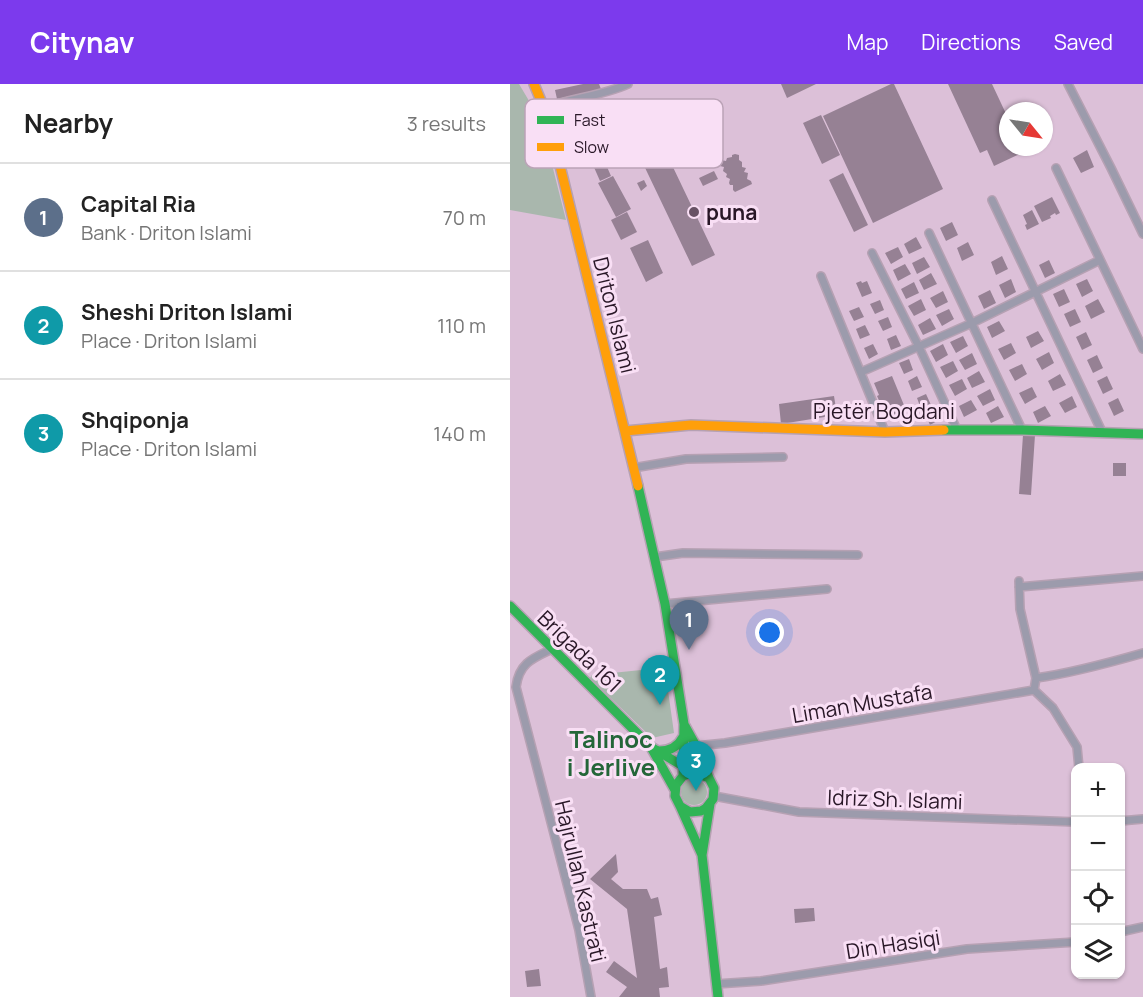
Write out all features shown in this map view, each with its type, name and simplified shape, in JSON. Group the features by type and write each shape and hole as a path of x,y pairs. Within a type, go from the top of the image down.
{"street":[{"name":"Driton Islami","path":"534,84 540,99"},
{"path":"575,99 628,84"},
{"path":"1068,84 1143,234"},
{"name":"Driton Islami","path":"561,168 626,431 665,604 684,724 684,772 675,790 677,801 702,855"},
{"path":"1056,168 1143,349"},
{"path":"992,200 1102,432"},
{"path":"929,233 1022,430"},
{"path":"872,253 919,346 957,430"},
{"path":"861,372 972,323 1100,260"},
{"path":"821,276 885,432"},
{"name":"Pjetër Bogdani","path":"626,431 692,425 885,432 1022,430 1143,434"},
{"path":"633,468 686,459 783,457"},
{"path":"655,557 683,553 858,555"},
{"path":"1079,763 1077,747 1053,708 1034,690 1036,678 1020,609 1019,584 1143,576"},
{"path":"665,604 827,589"},
{"name":"Brigada 161","path":"510,606 655,749 684,772"},
{"name":"Hajrullah Kastrati","path":"552,649 533,658 524,666 517,677 516,687 579,930 591,997"},
{"path":"1036,678 1100,665 1143,653"},
{"name":"Liman Mustafa","path":"696,746 1034,690"},
{"name":"Driton Islami","path":"684,724 714,788 702,855 718,997"},
{"path":"655,749 666,751 676,748 684,735"},
{"name":"Brigada 161","path":"655,749 675,790"},
{"path":"684,772 699,773 709,778"},
{"path":"680,806 690,812 696,812 706,808 712,800"},
{"name":"Idriz Sh. Islami","path":"712,800 799,812 1071,822"},
{"path":"1125,821 1143,819"},
{"path":"1125,931 1143,927"},
{"name":"Din Hasiqi","path":"716,984 761,981 967,950 1071,942"}],"shaded area":[{"path":"510,84 519,84 528,99 525,99 525,168 553,168 566,220 510,210"},
{"path":"665,669 674,733 652,738 590,678 592,675"},
{"path":"694,779 703,783 707,792 703,801 694,805 685,801 681,792 685,783"}],"building":[{"path":"583,84 599,84 601,89 557,99 555,90"},
{"path":"781,84 816,84 787,98"},
{"path":"894,84 943,189 873,223 823,116"},
{"path":"948,84 992,84 1000,102 999,156 1015,156 994,166 987,150 980,153"},
{"path":"821,115 840,155 822,164 803,123"},
{"path":"1087,150 1094,167 1081,173 1073,158"},
{"path":"732,155 739,155 742,167 746,168 744,172 748,173 747,179 752,184 735,192 733,185 729,183 730,179 723,171 723,160 726,161"},
{"path":"594,168 608,168 611,176 600,181"},
{"path":"645,168 673,168 715,255 692,266"},
{"path":"714,171 718,179 703,186 699,178"},
{"path":"843,173 868,225 854,232 829,180"},
{"path":"613,176 631,209 616,217 598,183"},
{"path":"644,180 647,186 641,191 637,183"},
{"path":"1052,197 1060,213 1056,215 1055,213 1050,216 1051,218 1042,222 1034,206"},
{"path":"1032,210 1039,224 1027,230 1023,215"},
{"path":"627,212 637,232 621,240 611,220"},
{"path":"952,222 958,235 946,241 940,228"},
{"path":"916,237 922,248 909,254 904,244"},
{"path":"648,240 663,273 646,282 630,248"},
{"path":"968,242 974,255 962,261 957,248"},
{"path":"898,247 903,257 891,264 885,253"},
{"path":"1002,256 1008,269 996,275 991,262"},
{"path":"924,257 930,267 917,274 912,263"},
{"path":"1049,260 1055,273 1045,278 1039,265"},
{"path":"905,264 911,274 898,281 893,270"},
{"path":"931,273 937,284 924,290 919,280"},
{"path":"1011,279 1016,292 1005,298 999,285"},
{"path":"1087,279 1093,291 1082,297 1076,284"},
{"path":"861,281 862,283 867,281 872,293 862,297 856,283"},
{"path":"914,282 919,293 906,299 901,289"},
{"path":"1064,289 1070,302 1059,307 1053,294"},
{"path":"990,290 996,303 984,309 978,296"},
{"path":"943,291 948,302 936,308 930,298"},
{"path":"921,299 926,310 914,316 908,306"},
{"path":"1098,299 1105,312 1091,319 1085,306"},
{"path":"880,300 884,310 875,314 870,304"},
{"path":"859,307 864,317 854,321 849,311"},
{"path":"949,309 954,319 942,326 936,315"},
{"path":"1075,309 1081,322 1070,327 1064,314"},
{"path":"888,317 892,327 883,331 878,321"},
{"path":"930,318 936,329 923,335 918,325"},
{"path":"999,321 1005,331 992,338 987,327"},
{"path":"865,325 870,335 860,339 856,329"},
{"path":"1038,331 1044,341 1031,348 1026,337"},
{"path":"1086,332 1092,345 1082,350 1076,337"},
{"path":"896,335 901,346 891,350 887,339"},
{"path":"963,336 968,346 956,353 950,342"},
{"path":"1011,343 1016,353 1004,360 998,349"},
{"path":"873,344 878,354 869,359 864,348"},
{"path":"943,344 948,355 936,362 930,351"},
{"path":"1049,352 1054,363 1042,370 1036,359"},
{"path":"972,353 977,364 965,370 959,360"},
{"path":"1097,355 1103,368 1093,373 1087,360"},
{"path":"909,359 913,370 904,374 899,363"},
{"path":"953,361 958,371 946,378 940,367"},
{"path":"1022,364 1027,374 1015,381 1009,370"},
{"path":"979,371 985,382 972,388 967,378"},
{"path":"1060,374 1066,385 1053,391 1048,381"},
{"path":"892,376 906,410 891,417 885,406 882,407 874,383"},
{"path":"917,376 922,387 912,391 908,381"},
{"path":"1107,376 1113,389 1103,394 1097,381"},
{"path":"962,379 967,389 955,396 949,385"},
{"path":"1032,387 1037,397 1025,404 1019,393"},
{"path":"990,389 995,400 983,406 977,396"},
{"path":"926,394 931,405 921,409 917,398"},
{"path":"834,396 837,415 781,424 779,404"},
{"path":"1072,396 1077,407 1065,413 1059,403"},
{"path":"1118,398 1124,411 1114,416 1108,403"},
{"path":"971,400 977,410 964,417 959,406"},
{"path":"998,406 1004,417 991,423 986,413"},
{"path":"1045,406 1051,416 1038,423 1033,412"},
{"path":"935,410 939,420 930,425 925,414"},
{"path":"1023,435 1035,435 1031,495 1019,494"},
{"path":"1113,463 1126,463 1126,476 1113,476"},
{"path":"616,854 618,872 611,879 623,889 647,889 651,899 658,897 662,915 654,917 660,969 667,967 669,987 659,988 660,997 619,997 627,987 606,972 614,961 637,978 627,909 590,879"},
{"path":"814,908 815,921 795,923 794,909"},
{"path":"539,969 541,986 527,987 525,971"}],"traffic: fast":[{"path":"944,430 1143,434"},
{"path":"638,486 665,604 684,724 683,776 676,785 675,796 680,806 690,812 706,808 713,799 714,788 709,778 694,772 683,776"},
{"path":"510,606 651,747 686,768"},
{"path":"685,726 709,778"},
{"path":"659,751 673,748 683,737"},
{"path":"652,749 675,790"},
{"path":"710,804 702,855 718,997"},
{"path":"680,806 702,855"}],"traffic: slow":[{"path":"534,84 540,99"},
{"path":"561,168 638,486"},
{"path":"625,431 691,425 885,432 944,430"}],"place":[{"name":"puna","path":"694,212"},
{"name":"Capital Ria","path":"689,650"},
{"name":"Sheshi Driton Islami","path":"660,705"},
{"name":"Shqiponja","path":"696,791"}],"district":[{"name":"Talinoc i Jerlive","path":"611,752"}]}
